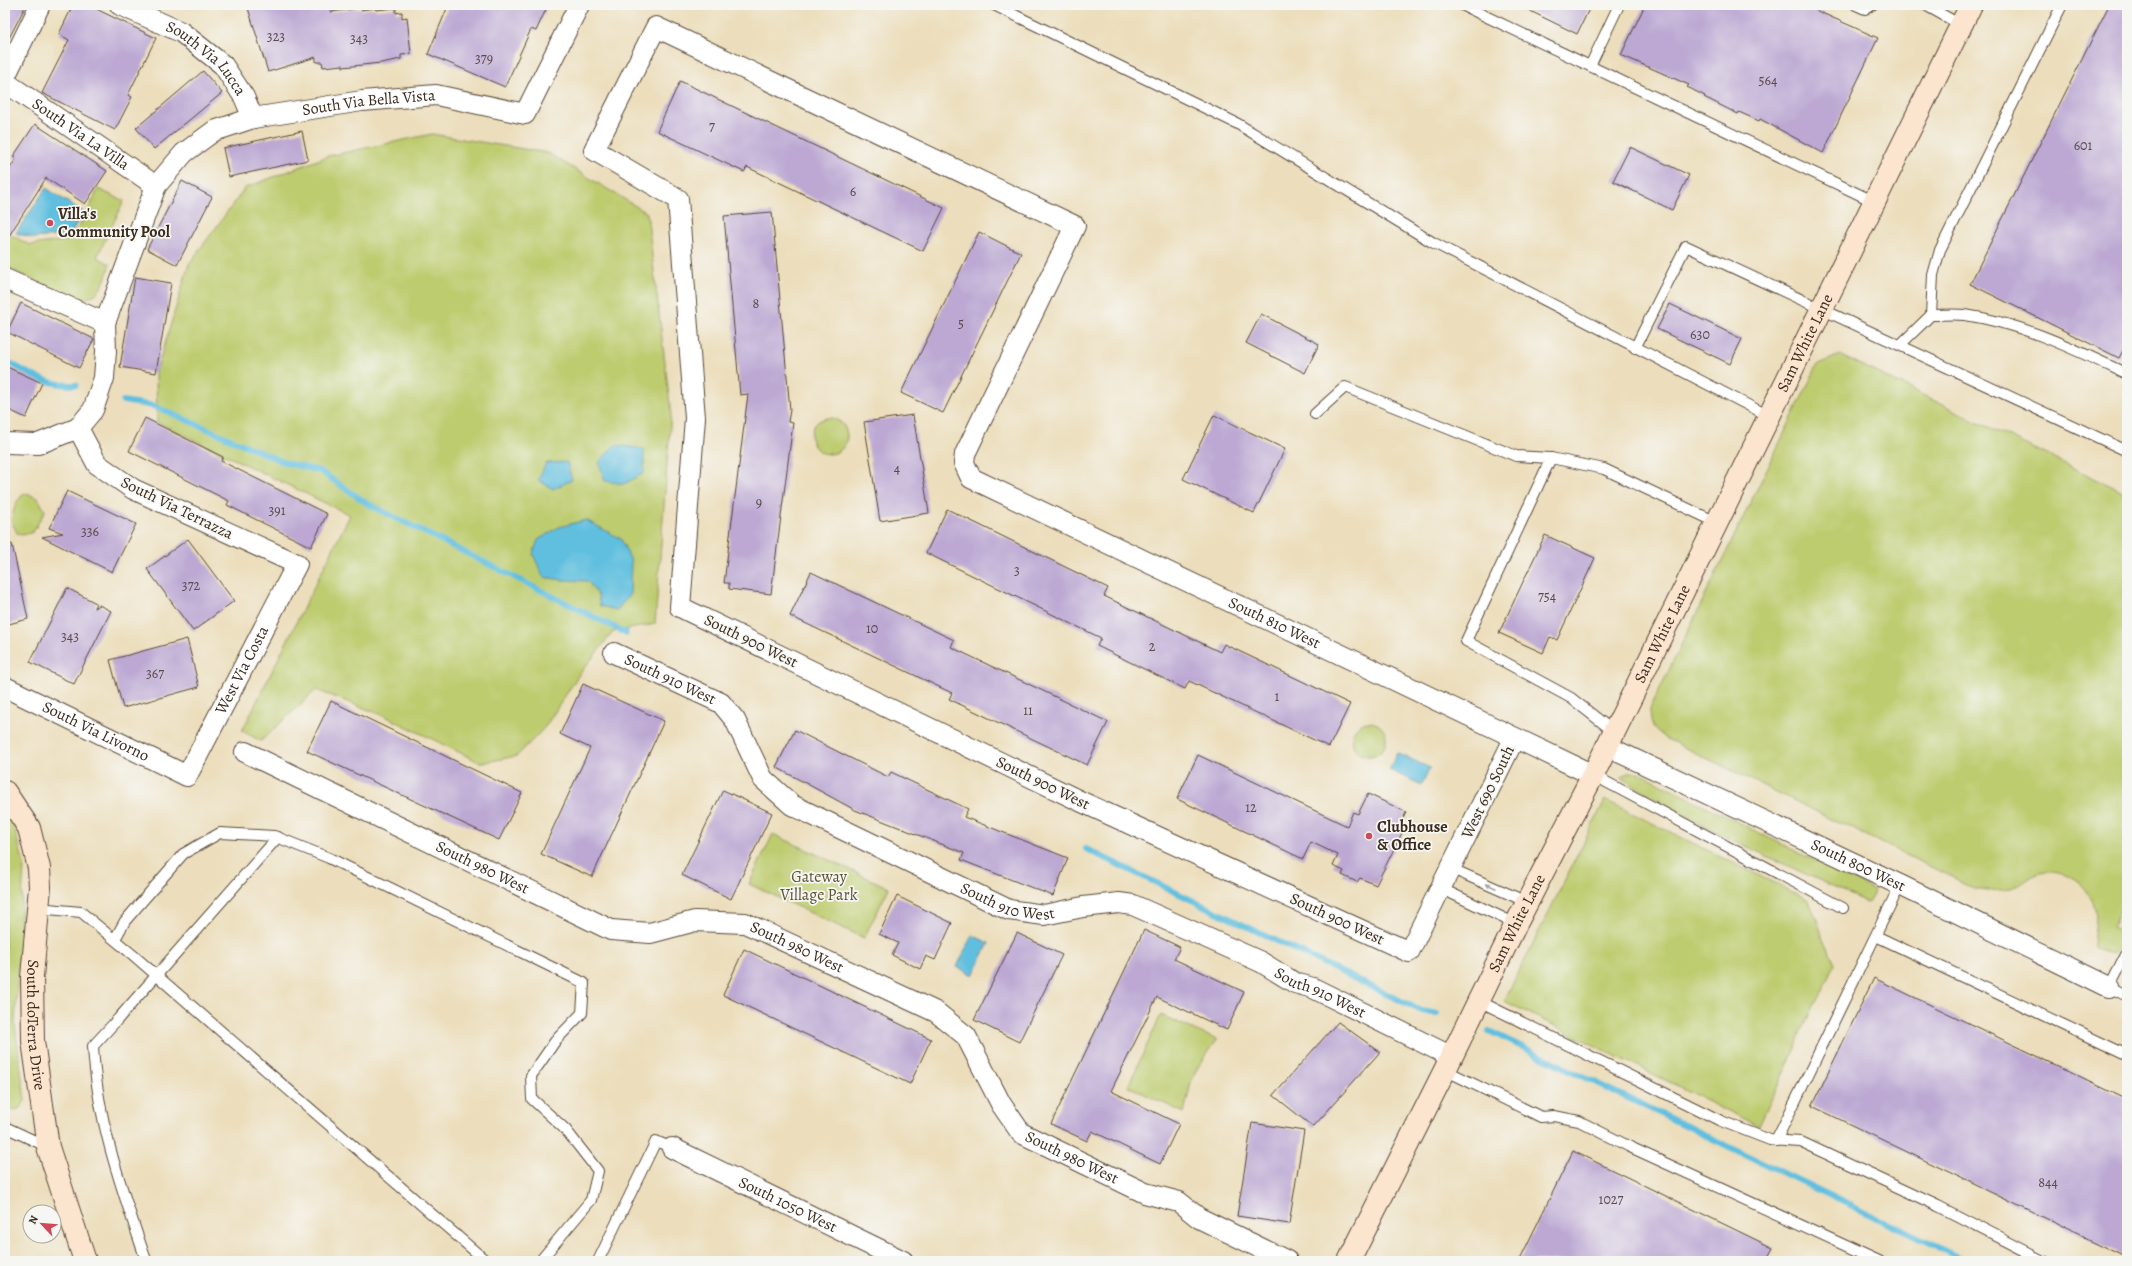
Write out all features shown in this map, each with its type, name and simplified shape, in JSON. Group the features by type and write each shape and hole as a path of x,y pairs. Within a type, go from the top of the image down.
{"street":[{"path":"5,77 40,5"},
{"name":"South Via Lucca","path":"120,5 181,32 223,64 244,97 253,118"},
{"name":"South Via Bella Vista","path":"105,323 156,186 184,153 214,131 253,118 362,101 436,95 525,114 579,5"},
{"name":"Sam White Lane","path":"1349,1261 1449,1064 1527,902 1593,775 1971,5"},
{"name":"South 900 West","path":"964,463 974,435 1075,226 656,27 594,150 678,198 695,418 680,607 1082,802 1409,952"},
{"name":"South Via La Villa","path":"5,82 156,186"},
{"path":"5,279 105,323 106,351 104,378 93,410 78,428 38,444 5,443"},
{"name":"South Via Terrazza","path":"78,428 97,464 133,489 296,564"},
{"name":"South 810 West","path":"964,463 970,478 1514,739 1593,775"},
{"name":"West Via Costa","path":"187,776 296,564"},
{"name":"South 910 West","path":"614,653 721,703 735,720 763,779 792,806 1009,910 1044,915 1103,904 1119,903 1133,905 1261,962 1295,983 1313,988 1449,1064"},
{"name":"South Via Livorno","path":"5,687 187,776"},
{"name":"South 800 West","path":"1610,738 1900,885 2109,987"},
{"name":"West 690 South","path":"1409,952 1514,739"},
{"name":"South 980 West","path":"244,752 611,930 650,932 695,921 745,924 936,1012 966,1036 1001,1104 1021,1133 1145,1193 1179,1202 1199,1218 1287,1261"},
{"name":"South doTerra Drive","path":"8,802 29,828 36,850 40,887 32,978 32,1041 48,1147 85,1261"},
{"name":"South 1050 West","path":"672,1148 903,1261"}],"lane":[{"path":"994,5 1238,124 1432,242 1769,416"},
{"path":"1462,5 1875,202"},
{"path":"1590,66 1618,5"},
{"path":"1856,5 1864,9 1872,5"},
{"path":"1925,5 1961,25"},
{"path":"1932,315 1933,276 1940,250 2062,5"},
{"path":"1635,348 1686,246 2127,451"},
{"path":"1900,345 1932,315 1965,315 2024,329 2081,352 2127,374"},
{"path":"1315,414 1345,387 1516,456 1551,458 1604,469 1716,522"},
{"path":"1551,458 1466,641 1572,698 1610,738"},
{"path":"1593,775 1843,908"},
{"path":"115,939 125,921 183,854 220,833 278,837 329,858 584,983 582,1013 556,1040 531,1076 532,1099 566,1130 598,1171 591,1200 540,1261"},
{"path":"146,1261 119,1181 105,1132 94,1079 92,1046 118,1019 278,837"},
{"path":"1450,868 1527,902"},
{"path":"1776,1141 1900,885"},
{"path":"1440,888 1516,924"},
{"path":"37,908 81,912 115,939 486,1261"},
{"path":"1876,936 2127,1055"},
{"path":"2127,952 2109,987 2127,996"},
{"path":"1479,1001 1721,1121 1770,1140 1801,1142 1938,1206 2045,1261"},
{"path":"1449,1064 1541,1117 1554,1116 1579,1121 1630,1147 1865,1258 1879,1261"},
{"path":"5,1127 48,1147"},
{"path":"598,1261 656,1141 672,1148"}],"green space":[{"path":"432,134 548,153 647,213 671,413 655,624 613,632 578,676 545,727 517,756 481,763 385,716 316,690 261,741 242,731 350,515 157,422 156,373 189,264 245,188 328,156"},
{"path":"98,189 124,201 97,257 110,264 106,278 96,294 84,299 76,299 5,267 5,232 30,245 70,240 86,215"},
{"path":"1840,355 2127,494 2127,897 2112,928 2125,934 2121,946 2115,952 2106,953 2094,948 2096,914 2093,902 2089,894 2077,882 2062,873 2047,871 2037,873 2011,888 2002,890 1974,888 1669,740 1659,734 1652,725 1650,709 1818,364"},
{"path":"832,418 842,423 846,429 846,443 842,449 836,453 826,454 816,449 812,443 811,433 816,423 822,419"},
{"path":"24,493 38,498 45,511 33,532 22,535 17,533 11,520 16,503"},
{"path":"1372,722 1381,727 1385,732 1385,746 1381,751 1376,755 1366,756 1362,755 1353,746 1352,736 1353,732 1362,723"},
{"path":"1630,772 1638,772 1875,891 1868,903 1711,830 1621,778"},
{"path":"1605,800 1809,900 1834,964 1759,1126 1504,1001"},
{"path":"5,815 13,824 24,864 15,1023 25,1101 19,1109 5,1110"},
{"name":"Gateway Village Park","path":"773,834 889,888 864,938 749,884"},
{"path":"1161,1015 1217,1040 1198,1067 1191,1082 1184,1113 1128,1086"}],"water":[{"name":"Villa's Community Pool","path":"46,188 83,212 70,235 33,238 16,233"},
{"path":"615,445 644,449 644,473 624,484 605,481 599,462"},
{"path":"567,462 572,480 553,489 538,480 546,463"},
{"path":"586,520 621,539 631,561 630,594 617,610 600,606 598,596 588,581 562,580 543,577 533,554 538,540 559,527"},
{"path":"1397,753 1430,768 1422,785 1389,770"},
{"path":"972,935 989,943 973,975 957,967"}],"building":[{"path":"5,5 26,5 5,46"},
{"path":"73,5 88,5 156,38 128,95 132,97 115,130 42,93 69,40 59,34"},
{"path":"247,5 330,5 331,12 361,8 361,10 375,8 376,10 396,8 396,13 402,12 402,18 407,17 411,54 401,55 401,59 381,63 343,67 343,65 323,67 322,62 316,62 316,57 268,72"},
{"path":"548,5 536,31 531,29 505,87 428,54 448,6"},
{"path":"1518,5 1591,5 1577,34"},
{"path":"1645,5 1804,5 1878,38 1823,153 1760,119 1759,121 1739,112 1738,114 1687,87 1689,85 1621,55"},
{"path":"2109,5 2127,5 2127,343 2119,358 1970,284"},
{"path":"203,71 222,93 154,149 136,128"},
{"path":"680,81 944,208 923,251 747,167 744,172 657,131"},
{"path":"35,124 107,171 85,204 46,178 5,242 5,176 16,159 13,157"},
{"path":"302,131 308,160 229,177 223,148"},
{"path":"1630,147 1689,175 1672,210 1613,181"},
{"path":"182,181 212,197 177,265 147,249"},
{"path":"772,212 790,410 788,422 793,423 771,594 729,589 729,583 724,583 748,394 740,395 724,216"},
{"path":"979,232 1021,253 943,413 901,393"},
{"path":"135,277 171,283 156,373 120,367"},
{"path":"21,303 94,339 79,368 7,332"},
{"path":"1670,304 1742,339 1730,364 1657,329"},
{"path":"1261,314 1319,344 1305,373 1246,343"},
{"path":"5,366 42,383 26,418 5,408"},
{"path":"913,415 929,513 880,521 864,422"},
{"path":"1214,415 1285,449 1254,513 1183,479"},
{"path":"145,418 223,457 221,461 327,514 311,547 227,505 229,501 129,451"},
{"path":"67,491 136,524 112,572 42,537 63,533 49,528"},
{"path":"947,509 1108,588 1104,596 1220,652 1224,644 1350,704 1329,747 1189,681 1185,689 1097,646 1101,638 926,553"},
{"path":"1545,535 1595,558 1557,640 1550,637 1543,653 1499,633"},
{"path":"188,539 234,601 193,631 147,569"},
{"path":"12,544 28,619 5,625 5,545"},
{"path":"811,572 954,640 951,647 1108,722 1087,765 949,699 952,693 790,616"},
{"path":"67,588 96,603 94,608 99,605 111,611 74,684 30,662"},
{"path":"187,639 199,687 123,708 110,660"},
{"path":"583,684 664,721 592,877 541,854 590,748 560,734"},
{"path":"331,701 522,793 499,840 307,751"},
{"path":"795,730 888,777 891,772 968,809 964,817 1068,858 1053,896 961,860 964,853 855,810 776,767"},
{"path":"1198,755 1347,826 1353,812 1358,814 1368,794 1406,812 1398,831 1402,833 1376,885 1360,878 1357,882 1342,875 1344,871 1333,866 1338,855 1311,842 1303,859 1177,799"},
{"path":"723,790 772,813 731,899 682,875"},
{"path":"897,896 952,923 935,960 926,956 920,969 892,955 898,943 879,934"},
{"path":"1144,930 1180,947 1174,959 1244,992 1227,1030 1157,997 1111,1091 1179,1124 1160,1164 1092,1131 1087,1141 1051,1124"},
{"path":"1017,933 1062,955 1019,1042 974,1020"},
{"path":"744,949 931,1039 910,1084 723,995"},
{"path":"1874,978 2127,1099 2127,1258 1812,1106"},
{"path":"1338,1022 1380,1052 1313,1127 1273,1095"},
{"path":"1252,1123 1304,1131 1289,1224 1237,1216"},
{"path":"1573,1151 1773,1248 1766,1261 1519,1261"}],"waterway":[{"path":"5,360 39,378 66,385 76,385"},
{"path":"123,401 154,406 286,463 320,471 368,504 626,633"},
{"path":"1086,849 1422,1011 1437,1014"},
{"path":"1489,1031 1966,1261"}],"place":[{"name":"Villa's Community Pool","path":"50,223"},
{"name":"Clubhouse & Office","path":"1369,836"}]}
